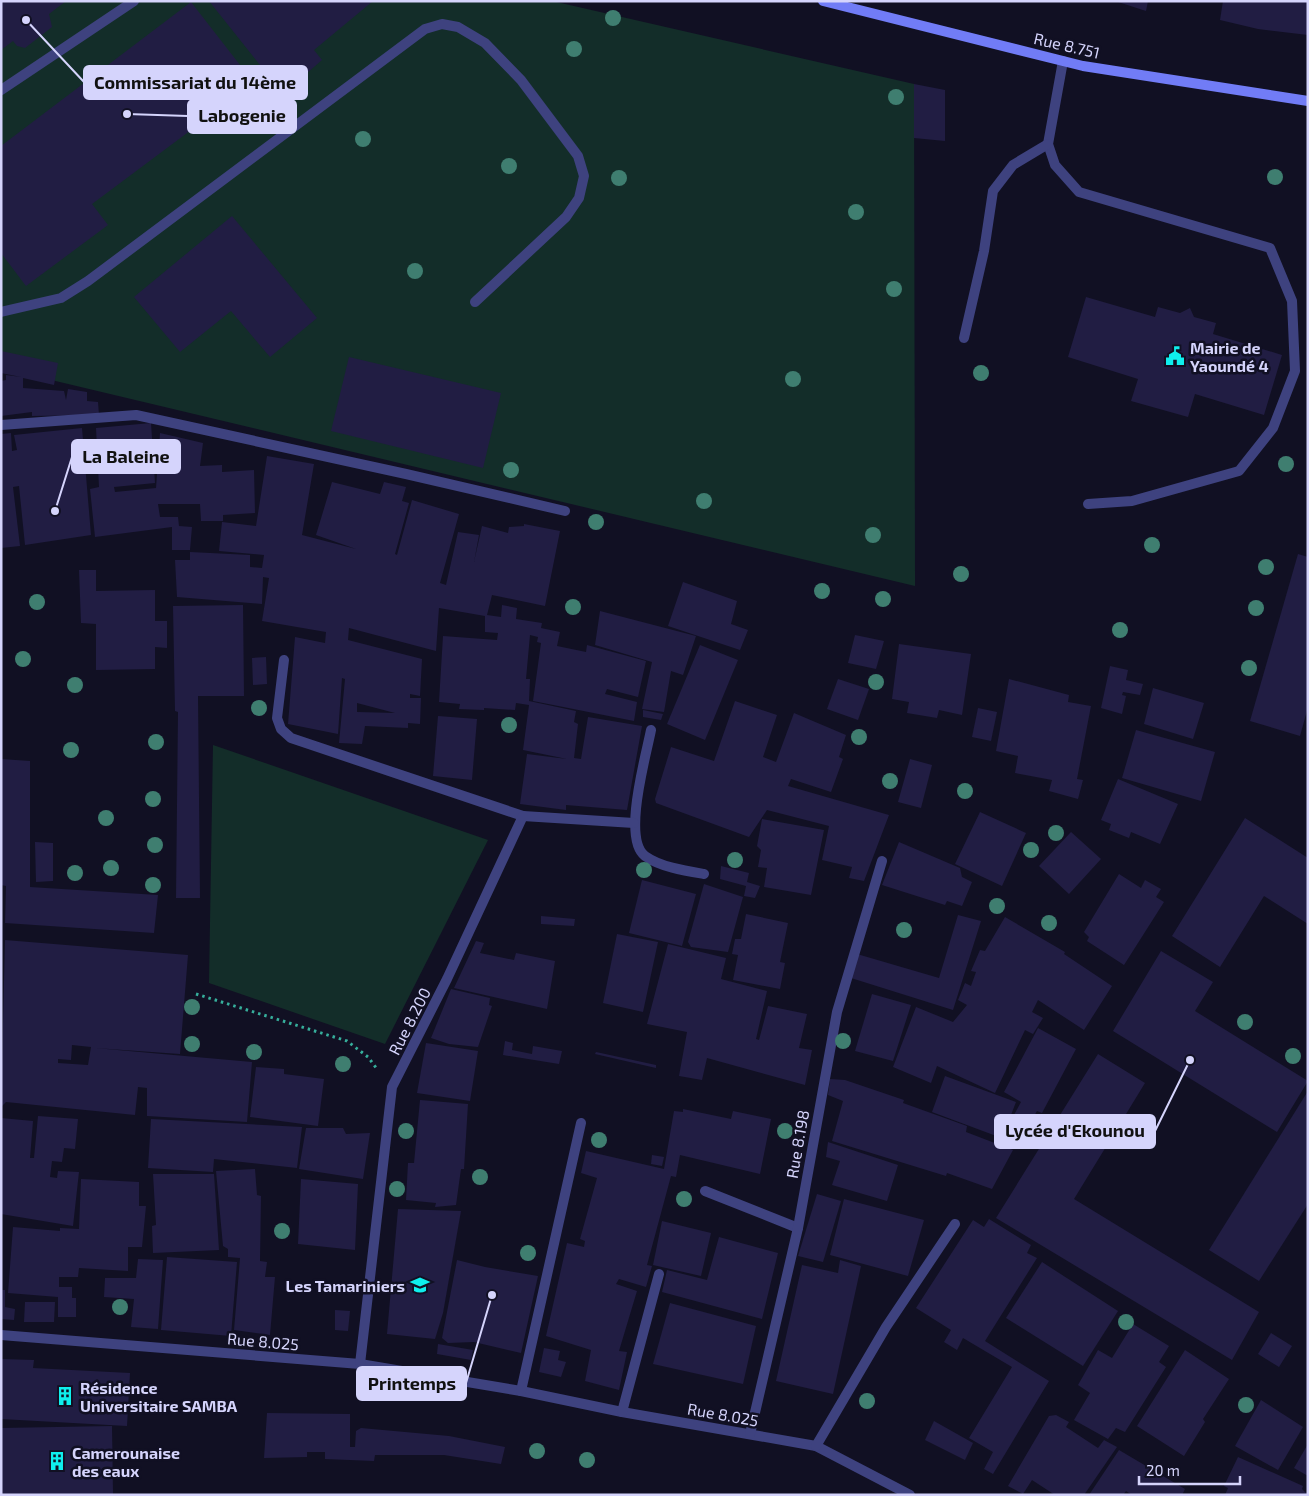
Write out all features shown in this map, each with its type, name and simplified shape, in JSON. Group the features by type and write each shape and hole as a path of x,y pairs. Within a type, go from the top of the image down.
{"main road":[{"name":"Rue 8.751","path":"824,1 1083,66 1308,101"}],"street":[{"path":"1,90 134,1"},
{"path":"1,312 61,298 74,290 425,29 442,24 458,27 486,43 522,80 578,156 584,176 579,198 566,217 475,302"},
{"path":"1063,61 1048,144 1055,165 1079,192 1270,248 1292,301 1295,371 1273,428 1239,471 1132,501 1088,504"},
{"path":"964,338 984,251 993,191 1013,166 1048,144"},
{"path":"1,425 136,415 566,511"},
{"path":"284,660 277,718 281,729 290,738 523,816 634,823"},
{"path":"651,730 634,823 636,842 644,856 657,862 704,874"},
{"name":"Rue 8.200","path":"360,1364 392,1087 447,979 523,816"},
{"name":"Rue 8.198","path":"750,1434 798,1228 838,1012 882,861"},
{"path":"522,1390 580,1123"},
{"path":"705,1191 798,1228"},
{"path":"816,1446 886,1327 955,1224"},
{"path":"622,1412 659,1274"},
{"name":"Rue 8.025","path":"1,1335 360,1364 522,1390 622,1412 816,1446 910,1495"}],"path":[{"path":"196,994 347,1041 368,1057 392,1087"}],"green space":[{"path":"1,1 552,1 914,84 915,586 1,368"},
{"path":"213,745 488,840 385,1044 209,983"}],"building":[{"path":"1,1 66,1 49,14 52,27 25,48 17,46 13,41 1,50"},
{"path":"209,1 373,1 314,50 322,60 283,94"},
{"path":"1115,1 1148,1 1146,11"},
{"path":"1223,1 1308,1 1308,35 1258,29 1220,20"},
{"path":"191,2 254,83 92,204 108,225 26,286 1,253 1,146"},
{"path":"914,84 945,90 945,141 914,138"},
{"path":"232,216 317,318 270,357 231,311 180,352 134,297"},
{"name":"Mairie de Yaoundé 4","path":"1086,297 1155,317 1158,307 1180,313 1190,308 1194,317 1216,323 1213,334 1282,355 1264,415 1195,394 1188,417 1131,401 1138,379 1068,357"},
{"path":"1,351 58,363 54,385 23,378 23,388 64,391 66,400 68,389 87,392 87,401 98,402 99,415 32,416 32,412 1,416 1,381 6,380 6,375 21,377 1,373"},
{"path":"349,357 501,393 483,468 331,431"},
{"path":"151,423 155,483 114,487 115,492 156,488 160,433 203,443 200,466 222,465 222,472 254,470 255,513 223,515 223,521 201,521 200,504 158,504 160,517 178,517 179,526 192,527 190,550 172,550 172,527 95,537 90,489 99,487 96,428"},
{"path":"82,428 91,535 25,545 19,486 13,487 20,546 1,548 1,434 11,433 12,451 17,450 14,435"},
{"path":"267,456 314,464 302,535 356,549 316,535 332,482 380,494 384,482 406,487 402,501 409,503 395,554 397,555 412,500 459,514 440,583 446,585 458,532 479,535 474,562 482,526 508,533 509,527 524,526 524,524 560,531 545,606 492,595 487,615 501,617 502,605 517,608 516,619 542,623 541,628 560,632 557,646 586,652 587,645 646,661 638,697 607,689 605,694 637,702 634,721 533,701 541,643 537,642 538,637 530,635 526,679 530,679 529,701 576,711 574,722 578,724 574,758 581,759 588,717 642,726 627,810 566,805 566,810 520,804 527,754 567,759 523,750 529,705 516,703 515,710 484,708 484,710 459,709 460,704 439,702 443,636 497,640 498,633 485,632 485,616 439,608 436,651 349,628 348,640 422,659 420,696 410,694 410,698 421,698 420,724 408,723 408,728 365,726 362,744 339,743 345,679 342,678 338,734 288,724 295,637 325,643 326,632 262,621 269,578 263,577 262,604 177,597 175,560 190,560 190,552 250,555 250,567 262,568 264,555 219,551 222,522 256,526","holes":["357,703 395,713 357,712"]},
{"path":"1298,554 1308,557 1308,707 1300,736 1250,721"},
{"path":"79,570 96,570 96,591 155,590 155,621 167,621 167,648 155,647 155,669 96,670 96,624 81,623"},
{"path":"683,582 737,601 731,624 748,630 740,650 668,626"},
{"path":"243,605 244,696 198,696 200,898 176,898 178,712 175,711 173,606"},
{"path":"600,611 696,636 683,675 671,671 664,712 642,709 652,662 595,645"},
{"path":"855,635 884,641 876,669 848,663"},
{"path":"899,644 971,654 962,715 939,710 937,718 907,713 909,702 892,699"},
{"path":"700,645 738,660 705,740 667,724"},
{"path":"266,657 267,684 253,685 252,658"},
{"path":"1110,666 1128,670 1126,680 1143,684 1140,695 1123,692 1122,695 1126,696 1122,714 1101,708"},
{"path":"838,679 869,689 858,720 827,709"},
{"path":"1009,679 1069,695 1068,702 1091,706 1077,779 1083,780 1078,799 1049,791 1052,780 1015,773 1018,756 996,751"},
{"path":"1153,688 1204,703 1193,739 1144,724"},
{"path":"735,701 777,715 763,757 776,762 794,713 846,735 839,757 843,759 831,792 791,779 788,786 889,815 864,881 849,878 852,867 822,860 829,826 767,810 749,837 656,803 655,799 671,747 714,761"},
{"path":"978,708 997,712 991,741 972,737"},
{"path":"643,710 663,714 661,720 643,717"},
{"path":"438,716 477,719 472,780 433,776"},
{"path":"1136,730 1215,752 1201,801 1122,778"},
{"path":"1,759 30,761 30,887 158,895 154,933 5,923 6,886 1,885"},
{"path":"910,759 932,765 921,808 898,802"},
{"path":"1118,779 1178,804 1160,844 1131,832 1129,838 1109,830 1111,824 1101,820"},
{"path":"980,812 1026,833 1002,886 955,864"},
{"path":"1245,818 1308,858 1308,924 1264,896 1220,967 1172,936"},
{"path":"762,819 824,830 811,895 764,887 767,868 758,867 761,850 757,846"},
{"path":"1071,832 1101,859 1069,894 1039,866"},
{"path":"35,842 53,843 53,881 36,882"},
{"path":"899,842 960,868 962,877 972,882 962,906 947,901 945,905 882,885"},
{"path":"721,866 749,873 747,882 760,886 755,898 744,896 746,886 720,879"},
{"path":"1119,874 1141,888 1145,880 1161,889 1156,897 1164,902 1124,965 1087,941 1089,937 1084,932"},
{"path":"642,880 696,894 682,946 629,933"},
{"path":"704,884 743,897 728,952 691,947 688,942"},
{"path":"746,914 788,923 780,962 785,963 780,989 733,980 738,955 732,954 735,939 741,939"},
{"path":"958,915 981,921 953,1010 851,978 857,954 939,978"},
{"path":"541,916 575,919 574,926 541,924"},
{"path":"1005,917 1065,952 1064,954 1112,986 1084,1030 1038,1000 1032,1012 1043,1018 1033,1034 1025,1030 995,1093 937,1066 931,1083 893,1067 916,1007 953,1022 967,1005 958,1000 965,983 971,986 976,972 971,971 980,950 985,951"},
{"path":"617,934 658,942 643,1012 603,1003"},
{"path":"5,940 188,955 180,1054 95,1048 252,1062 247,1122 147,1116 147,1088 138,1087 135,1115 6,1102 1,1107","holes":["72,1045 91,1047 88,1065 58,1063 58,1059 71,1060"]},
{"path":"476,941 484,943 480,953 514,960 516,953 555,961 547,1009 454,988"},
{"path":"668,944 726,958 721,979 767,991 756,1039 759,1040 768,1006 807,1014 799,1048 812,1050 805,1085 707,1058 702,1080 679,1076 687,1032 647,1024"},
{"path":"1161,951 1213,982 1195,1011 1308,1081 1277,1132 1113,1031"},
{"path":"451,989 490,998 489,1005 492,1006 478,1047 449,1044 431,1038"},
{"path":"872,994 911,1005 893,1061 855,1051"},
{"path":"1038,1028 1076,1049 1042,1113 1037,1111 1024,1134 1008,1126 1021,1102 1004,1092"},
{"path":"505,1041 513,1043 512,1050 532,1054 533,1046 562,1051 559,1064 503,1055"},
{"path":"426,1043 478,1051 470,1101 417,1093"},
{"path":"596,1052 656,1065 656,1068 595,1054"},
{"path":"1098,1054 1145,1083 1074,1199 1259,1312 1232,1360 996,1218"},
{"path":"256,1067 284,1069 284,1074 324,1079 318,1126 250,1117"},
{"path":"945,1076 1016,1102 1006,1128 1018,1133 1015,1143 932,1112"},
{"path":"830,1079 845,1080 904,1100 903,1103 967,1126 966,1132 1013,1150 992,1189 947,1173 946,1176 832,1141 843,1101 828,1095"},
{"path":"1308,1091 1308,1204 1259,1281 1209,1250"},
{"path":"420,1100 468,1104 464,1169 461,1169 456,1205 435,1207 436,1203 406,1200 408,1163 414,1163"},
{"path":"683,1109 731,1119 733,1111 771,1119 760,1174 680,1155 676,1177 671,1176 647,1265 652,1266 646,1287 619,1279 616,1284 637,1291 619,1351 627,1352 619,1390 585,1381 591,1350 546,1336 567,1243 584,1247 585,1241 580,1239 597,1178 581,1173 586,1151 664,1169 674,1111 683,1112"},
{"path":"38,1116 78,1119 75,1149 64,1148 62,1162 52,1161 50,1177 57,1178 58,1171 79,1172 73,1226 1,1214 1,1118 33,1121 30,1158 34,1158"},
{"path":"151,1119 302,1127 297,1168 214,1159 213,1172 148,1168"},
{"path":"306,1128 343,1128 346,1134 370,1133 363,1179 299,1169"},
{"path":"828,1142 898,1165 887,1201 832,1185 840,1161 826,1157"},
{"path":"652,1155 664,1157 662,1166 651,1164"},
{"path":"255,1169 257,1195 261,1196 260,1261 267,1262 265,1277 275,1277 270,1335 234,1330 240,1258 228,1257 228,1249 223,1246 216,1171"},
{"path":"153,1174 214,1174 219,1250 153,1253 152,1226 156,1225"},
{"path":"81,1179 139,1182 139,1206 146,1206 142,1247 128,1247 128,1271 79,1268 78,1277 59,1277 59,1287 72,1287 72,1298 76,1298 76,1317 58,1317 58,1297 8,1293 13,1227 60,1231 60,1228 79,1229"},
{"path":"301,1179 358,1184 355,1250 298,1244"},
{"path":"817,1194 841,1201 823,1262 798,1256"},
{"path":"844,1199 924,1220 908,1276 830,1255"},
{"name":"Les Tamariniers","path":"398,1209 461,1211 443,1313 435,1339 387,1334"},
{"path":"989,1219 1031,1245 1027,1253 1037,1258 985,1341 1049,1381 993,1474 984,1469 993,1452 969,1438 1012,1367 963,1338 957,1350 944,1342 951,1330 916,1308 973,1220 984,1227"},
{"path":"662,1221 711,1233 701,1276 653,1265"},
{"path":"719,1237 778,1253 762,1319 662,1292 667,1270 707,1280"},
{"path":"167,1257 237,1262 231,1336 161,1330"},
{"path":"138,1259 163,1260 158,1329 131,1327 134,1299 104,1297 105,1278 136,1278"},
{"path":"457,1260 538,1276 521,1353 474,1342 448,1343 442,1338"},
{"path":"840,1260 861,1266 833,1394 776,1381 802,1265 838,1273"},
{"path":"1042,1262 1118,1311 1083,1366 1006,1318"},
{"path":"1,1290 5,1290 5,1307 15,1309 14,1320 1,1319"},
{"path":"25,1302 55,1302 54,1322 24,1322"},
{"path":"670,1303 756,1326 743,1384 653,1364"},
{"path":"335,1310 350,1311 348,1331 335,1330"},
{"path":"1133,1324 1169,1346 1159,1362 1166,1367 1125,1432 1116,1428 1108,1439 1074,1420 1090,1393 1078,1385 1098,1350 1112,1358"},
{"path":"1271,1333 1292,1346 1279,1367 1258,1354"},
{"path":"438,1344 473,1350 471,1360 437,1354"},
{"path":"544,1348 560,1351 558,1360 566,1362 561,1377 539,1372"},
{"path":"1185,1350 1229,1379 1203,1419 1205,1422 1184,1456 1137,1426"},
{"name":"Résidence Universitaire SAMBA","path":"1,1359 34,1360 33,1368 130,1373 127,1426 1,1419"},
{"path":"1261,1400 1303,1427 1278,1470 1235,1446"},
{"path":"267,1413 350,1414 350,1447 355,1447 356,1431 361,1428 449,1436 505,1447 501,1464 444,1455 375,1455 374,1461 325,1459 325,1452 307,1452 307,1457 264,1458"},
{"path":"1056,1415 1069,1422 1066,1427 1098,1448 1104,1440 1117,1447 1084,1495 1055,1495 1032,1480 1023,1494 1008,1486 1049,1416"},
{"path":"934,1421 973,1443 965,1460 925,1440"},
{"name":"Camerounaise des eaux","path":"112,1426 113,1495 1,1495 1,1428"},
{"path":"1308,1444 1308,1476 1294,1468"},
{"path":"1119,1450 1185,1489 1182,1495 1132,1495 1126,1491 1123,1495 1089,1495"},
{"path":"1238,1457 1303,1486 1302,1489 1308,1495 1225,1495 1228,1488 1224,1486"}],"place":[{"name":"Commissariat du 14ème","path":"26,20"},
{"name":"Labogenie","path":"127,114"},
{"name":"Mairie de Yaoundé 4","path":"1175,356"},
{"name":"La Baleine","path":"55,511"},
{"name":"Lycée d'Ekounou","path":"1190,1060"},
{"name":"Les Tamariniers","path":"420,1285"},
{"name":"Printemps","path":"492,1295"},
{"name":"Résidence Universitaire SAMBA","path":"65,1396"},
{"name":"Camerounaise des eaux","path":"57,1461"}]}
